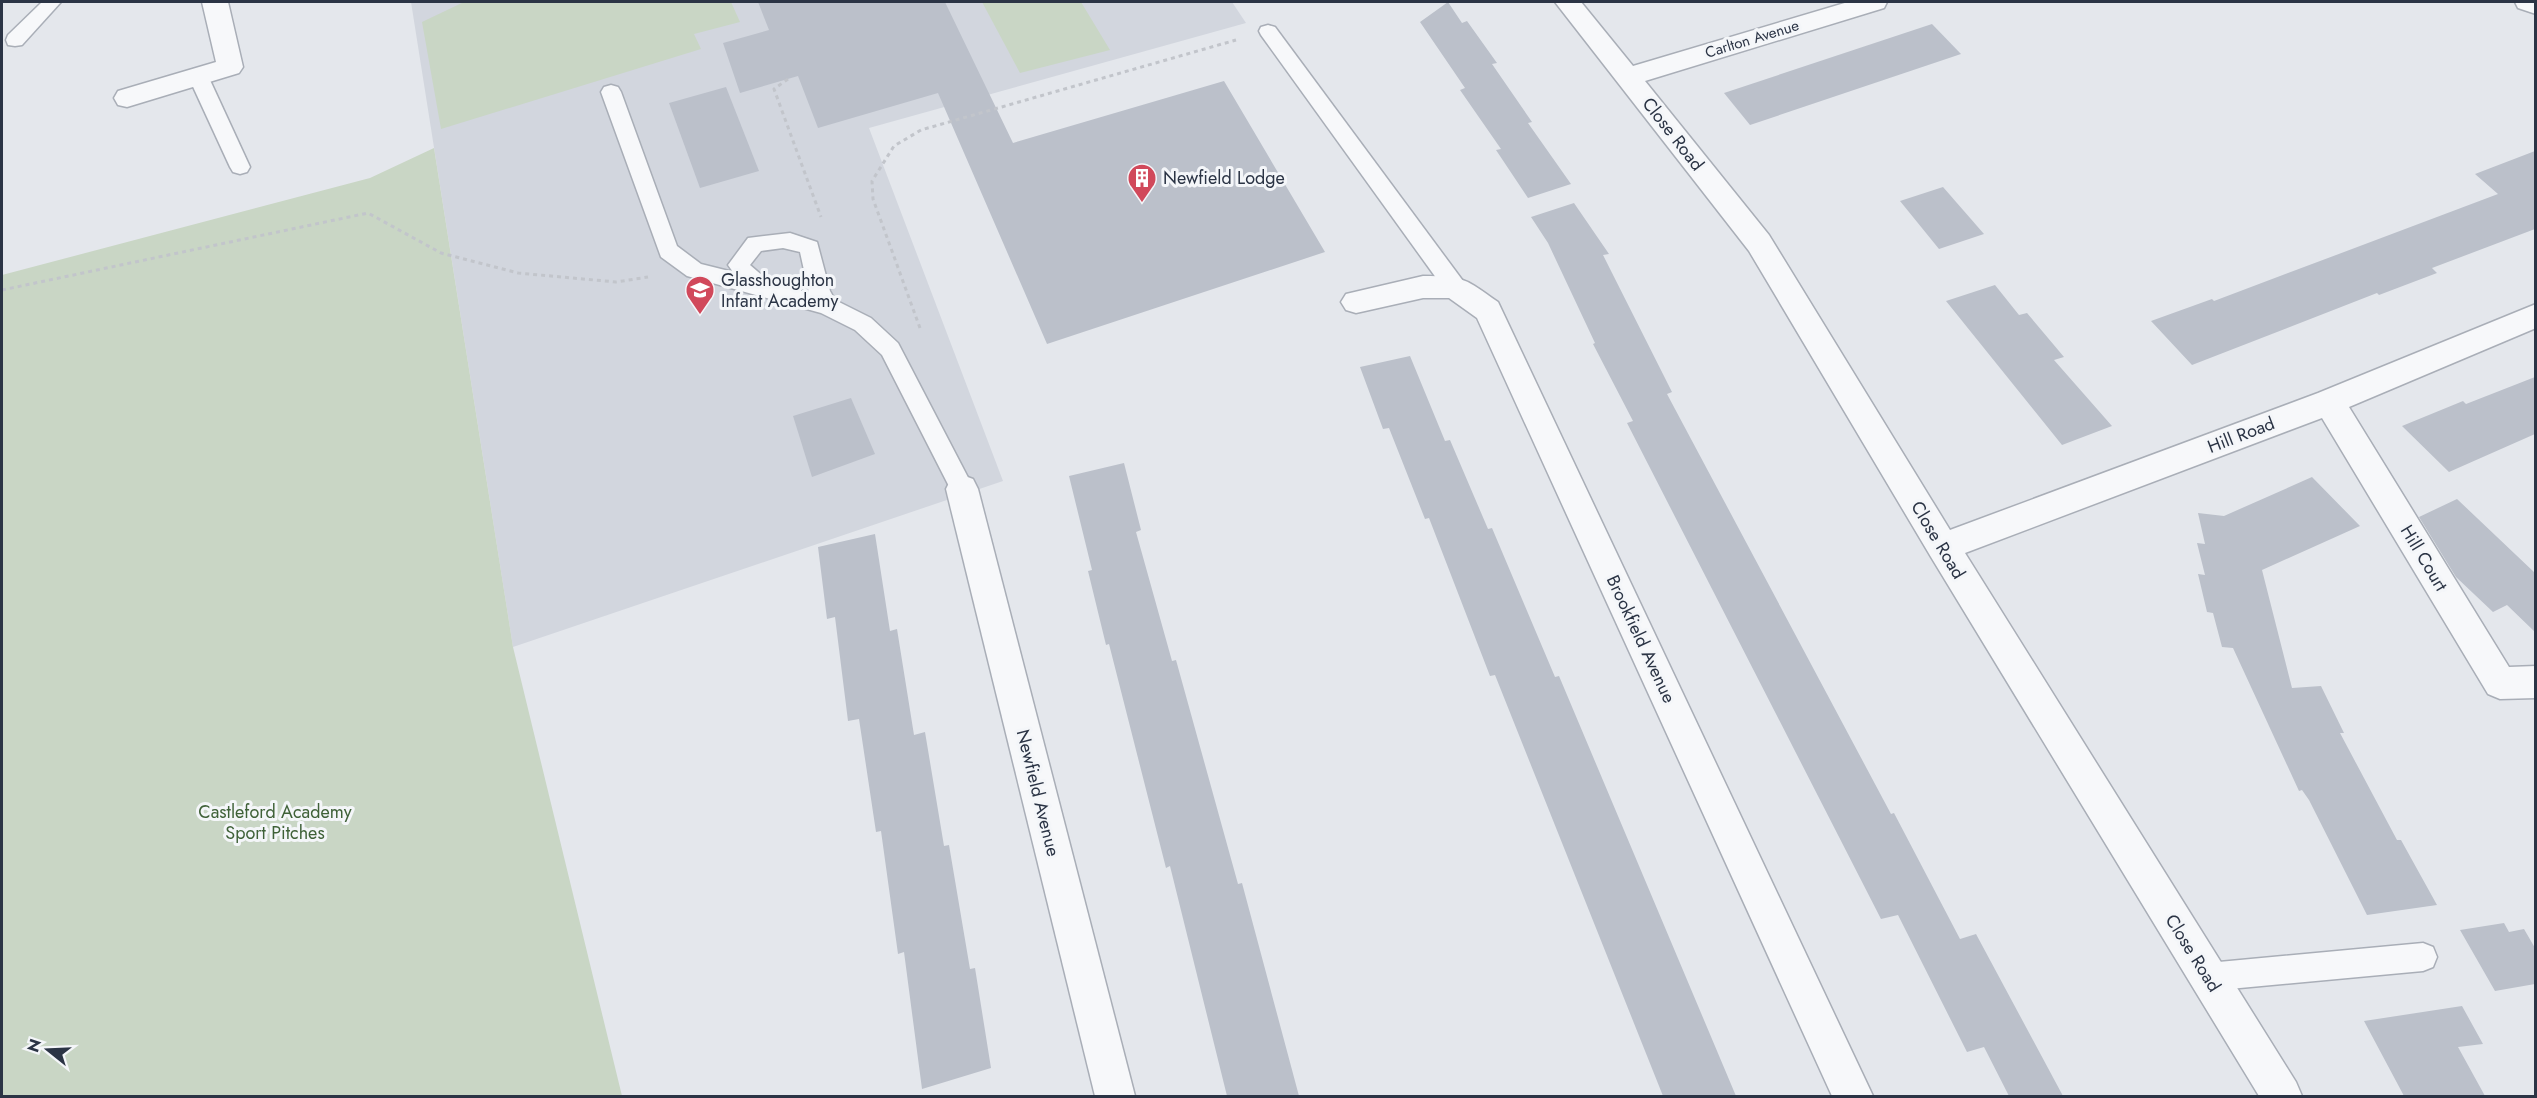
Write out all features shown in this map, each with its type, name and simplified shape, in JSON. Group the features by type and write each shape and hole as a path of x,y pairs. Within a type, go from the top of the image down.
{"street":[{"path":"128,98 230,67 215,2"},
{"name":"Close Road","path":"1568,2 1759,243 1943,547 2282,1096"},
{"name":"Carlton Avenue","path":"1629,78 1875,2"},
{"path":"2527,2 2535,6"},
{"path":"1356,302 1423,287 1455,287"},
{"name":"Brookfield Avenue","path":"1455,287 1488,310 1853,1096"},
{"name":"Hill Road","path":"1943,547 2329,402 2535,315"},
{"name":"Hill Court","path":"2329,402 2500,683 2535,682"},
{"name":"Newfield Avenue","path":"962,489 1115,1096"}],"lane":[{"path":"15,40 52,2"},
{"path":"1268,31 1455,287"},
{"path":"199,78 240,167"},
{"path":"611,92 668,251 694,270 827,306 863,324 890,349 962,489"},
{"path":"768,291 746,276 739,265 755,244 787,239 810,248 819,291 827,306"},
{"path":"2208,977 2423,957"}],"path":[{"path":"921,331 873,199 872,181 894,146 921,130 1268,31"},
{"path":"788,79 774,89 822,218"},
{"path":"2,290 368,213 441,253 518,273 616,282 694,270"}],"shaded area":[{"name":"Glasshoughton Infant Academy","path":"411,2 1232,2 1246,23 869,128 1003,481 513,647"}],"green space":[{"path":"464,2 731,2 740,22 694,34 701,49 441,129 422,22"},
{"path":"982,2 1081,2 1110,50 1020,73"},
{"name":"Castleford Academy Sport Pitches","path":"434,148 513,647 622,1096 2,1096 2,275 370,178"}],"building":[{"path":"758,2 945,2 1013,143 1224,81 1325,252 1047,344 938,93 818,128 798,76 740,93 723,43 769,30"},
{"path":"1448,2 1462,23 1467,21 1497,63 1492,64 1532,122 1528,123 1571,184 1528,198 1496,150 1501,149 1460,90 1465,88 1420,22"},
{"path":"1932,24 1961,54 1750,125 1724,93"},
{"path":"726,87 759,171 700,188 669,103"},
{"path":"2535,151 2535,229 2432,268 2437,273 2379,295 2377,293 2192,365 2151,321 2212,299 2214,301 2498,194 2475,174"},
{"path":"1943,187 1984,234 1939,249 1900,201"},
{"path":"1574,203 1609,254 1603,255 1672,392 1667,394 1891,814 1894,813 1960,939 1976,934 2063,1096 2009,1096 1984,1047 1967,1052 1898,915 1881,919 1627,423 1633,421 1593,344 1595,343 1548,243 1531,217"},
{"path":"1995,285 2019,315 2027,313 2064,357 2054,360 2112,426 2062,445 1946,301"},
{"path":"1410,356 1445,441 1450,440 1488,529 1492,528 1555,677 1559,676 1736,1096 1663,1096 1495,675 1490,676 1429,518 1425,519 1389,428 1383,429 1360,367"},
{"path":"2535,377 2535,434 2449,472 2402,426 2463,401 2466,404"},
{"path":"851,398 875,454 812,477 793,416"},
{"path":"1124,463 1141,530 1136,532 1172,661 1176,660 1238,884 1242,883 1299,1096 1227,1096 1170,866 1166,868 1109,644 1106,645 1088,571 1092,570 1069,476"},
{"path":"2312,477 2360,526 2262,570 2292,688 2321,686 2344,733 2340,733 2397,840 2401,840 2437,905 2367,915 2309,800 2302,790 2299,791 2233,648 2222,647 2213,613 2207,612 2198,574 2205,575 2197,543 2205,544 2198,513 2224,516"},
{"path":"2457,499 2535,573 2535,632 2507,605 2493,612 2456,577 2419,517"},
{"path":"875,534 890,631 897,629 914,735 925,732 944,846 949,845 970,969 975,968 991,1068 922,1089 904,952 898,954 881,831 876,832 859,719 848,721 835,617 827,619 818,547"},
{"path":"2504,923 2509,932 2524,929 2535,948 2535,984 2495,991 2460,930"},
{"path":"2462,1006 2483,1044 2458,1047 2485,1096 2404,1096 2364,1021"}],"place":[{"name":"Newfield Lodge","path":"1142,204"},
{"name":"Glasshoughton Infant Academy","path":"700,316"}]}
